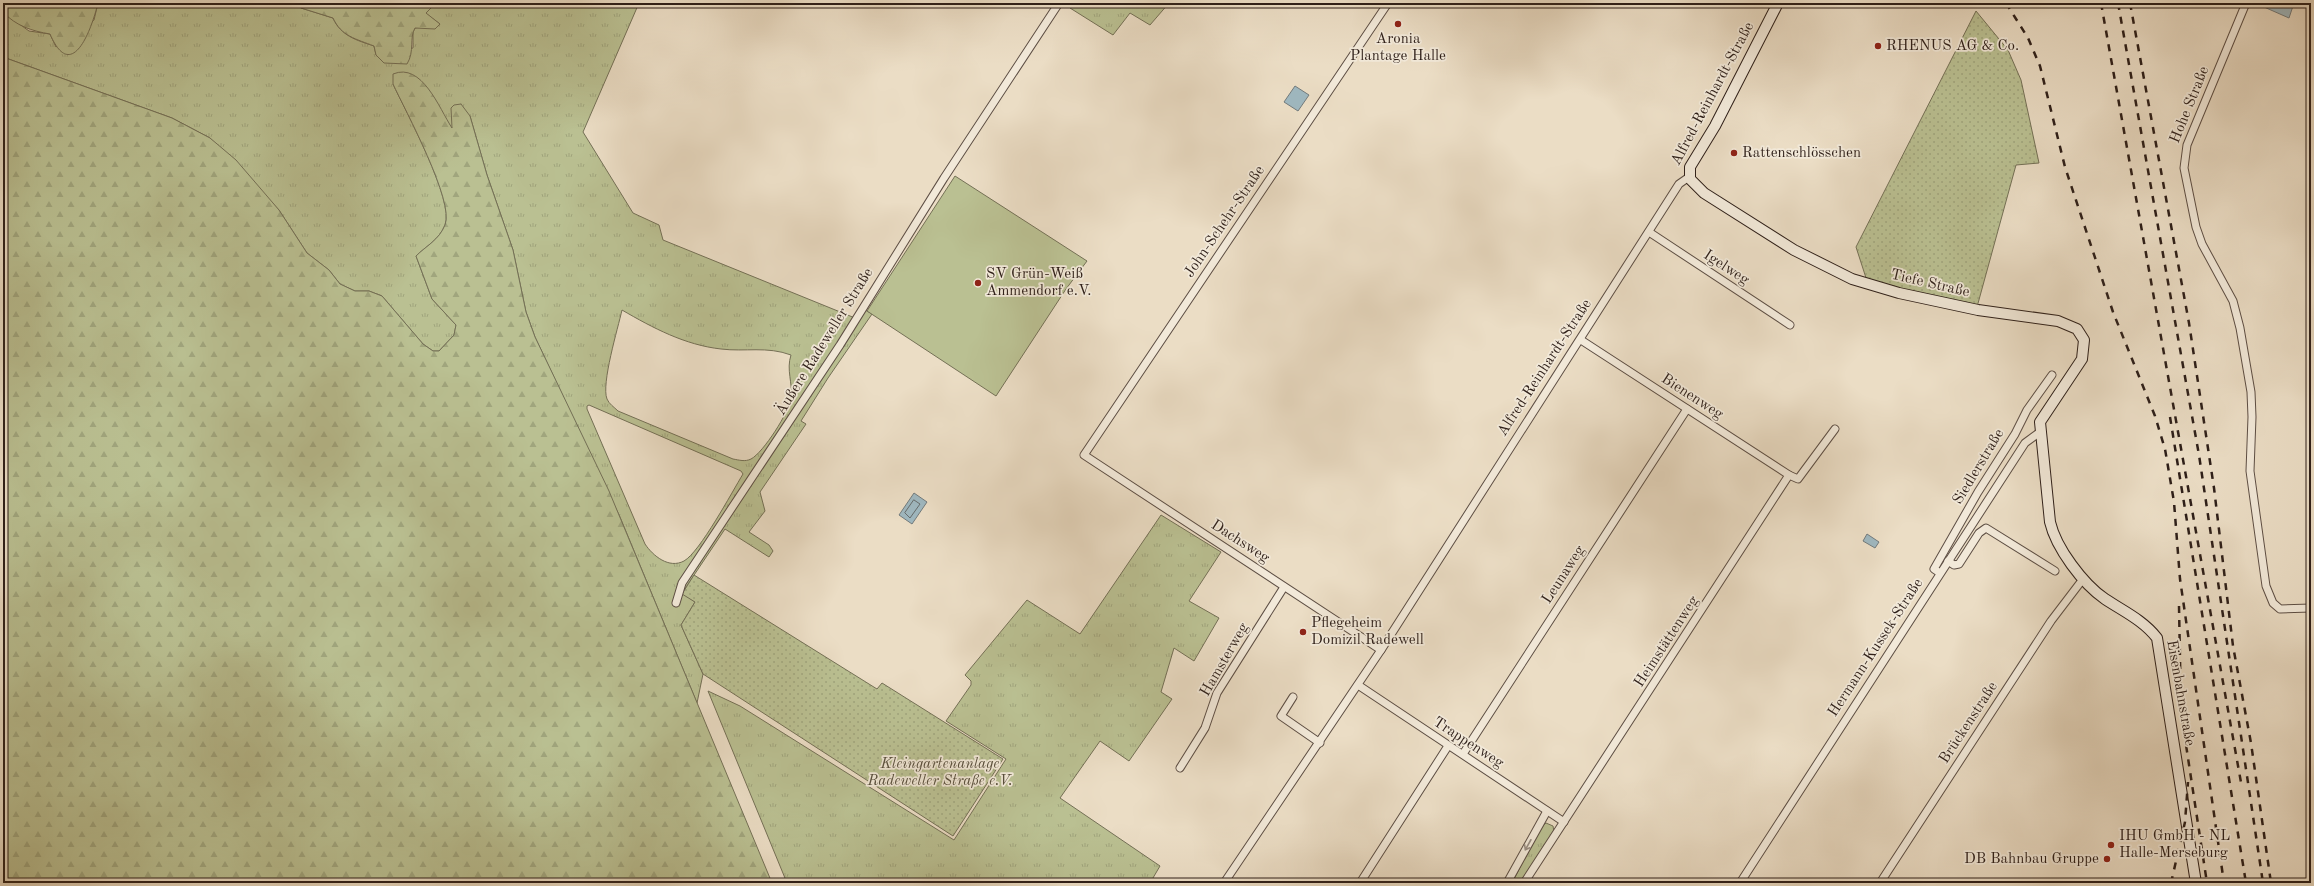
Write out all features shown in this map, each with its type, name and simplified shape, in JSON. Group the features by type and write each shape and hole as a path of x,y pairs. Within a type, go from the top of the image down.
{"street":[{"name":"Äußere Radeweller Straße","path":"676,603 682,583 840,345 928,204 1059,3"},
{"name":"John-Schehr-Straße","path":"1084,455 1388,3"},
{"name":"Alfred-Reinhardt-Straße","path":"1224,883 1320,743 1381,650 1581,340 1679,184 1689,176 1690,167 1718,120 1778,3"},
{"name":"Hohe Straße","path":"2246,3 2187,146 2184,157 2185,176 2196,227 2202,244 2228,291 2240,328 2252,406 2250,471 2268,595 2273,603 2280,609 2311,608"},
{"name":"Tiefe Straße","path":"1689,176 1691,181 1704,193 1787,246 1852,279 1899,293 1978,310 2058,321 2077,329 2084,340 2082,359 2040,422 2040,432"},
{"name":"Igelweg","path":"1649,232 1790,325"},
{"name":"Bienenweg","path":"1581,340 1789,475"},
{"name":"Siedlerstraße","path":"1940,573 1934,569 1978,492 2015,434 2027,410 2052,375"},
{"name":"Leunaweg","path":"1463,754 1687,409"},
{"path":"1789,475 1798,479 1836,429"},
{"name":"Hermann-Kussek-Straße","path":"1740,883 2025,443 2040,432"},
{"name":"Eisenbahnstraße","path":"2040,432 2053,536 2083,579 2103,598 2148,627 2157,638 2196,883"},
{"name":"Dachsweg","path":"1084,455 1381,650"},
{"name":"Heimstättenweg","path":"1524,883 1789,475"},
{"path":"1948,561 1954,565 1960,564 1979,532 1986,528 2055,571"},
{"name":"Brückenstraße","path":"1880,883 2051,621 2083,579"},
{"name":"Hamsterweg","path":"1180,768 1205,728 1217,693 1284,587"},
{"name":"Trappenweg","path":"1358,685 1564,822"},
{"path":"1292,697 1281,716 1320,743"},
{"path":"1360,883 1448,746"},
{"path":"1507,883 1547,811"}],"green space":[{"path":"3,3 98,3 91,26 80,47 73,53 66,54 58,48 50,34 25,27 8,17 3,12"},
{"path":"98,3 295,3 301,8 333,18 340,29 345,33 355,39 374,46 376,55 413,48 413,32 415,28 440,24 425,13 436,3 639,3 583,132 633,213 659,225 663,240 855,318 862,308 872,314 828,378 801,421 806,424 760,492 765,511 749,532 769,545 773,551 769,557 725,529 682,593 695,602 681,625 703,674 697,703 620,517 535,337 526,312 513,250 487,175 470,116 452,129 439,108 393,84 436,177 443,197 446,213 445,225 439,235 416,256 432,299 456,325 454,335 439,351 433,351 423,344 382,296 369,291 355,291 340,284 329,270 307,253 279,210 210,138 172,118 3,57 3,12 29,31 50,34 56,47 94,20","holes":["622,310 657,329 695,344 721,349 765,350 782,352 791,355 789,366 791,398 789,404 775,431 756,455 751,459 746,460 733,459 618,411 610,404 607,399 606,381","589,405 741,471 743,474 707,534 691,555 684,561 678,563 667,562 657,557 648,549 587,409 587,406"]},
{"path":"295,3 436,3 426,13 440,24 435,29 415,28 412,36 411,54 407,64 384,63 376,55 374,46 355,39 345,33 336,24 333,18 301,8"},
{"path":"1073,3 1169,3 1150,25 1130,13 1113,35 1070,8"},
{"path":"1976,11 2008,50 2021,80 2039,163 2016,165 1977,307 1867,281 1856,247"},
{"path":"3,57 172,118 210,138 236,160 279,210 307,253 329,270 340,284 355,291 369,291 382,296 423,344 433,351 439,351 454,335 456,325 432,299 416,256 439,235 445,225 446,213 443,197 436,177 393,84 393,74 403,72 413,75 421,81 435,99 452,128 451,108 454,105 461,104 470,116 487,175 513,250 526,312 535,337 609,491 772,883 3,883"},
{"name":"SV Grün-Weiß Ammendorf e.V.","path":"955,176 1087,261 1066,289 996,396 867,311"},
{"path":"1161,515 1221,552 1189,601 1219,618 1194,661 1174,648 1161,692 1172,699 1129,761 1100,741 1060,798 1160,866 1150,883 787,883 708,691 740,706 954,840 1006,759 946,721 971,685 971,681 965,675 1027,600 1080,634"},
{"name":"Kleingartenanlage Radeweller Straße e.V.","path":"694,575 877,689 882,683 1003,759 953,836 703,674 681,625 695,602 682,594"},
{"path":"1546,823 1553,826 1554,832 1521,883 1512,883 1541,827"}],"water":[{"path":"2265,3 2294,3 2289,18 2264,7"},
{"path":"1295,86 1309,95 1298,111 1284,102"},
{"path":"914,493 927,502 912,524 899,515"},
{"path":"1867,534 1879,542 1875,548 1863,541"}],"railway":[{"path":"2006,3 2028,38 2040,66 2065,167 2113,312 2155,416 2165,449 2174,502 2180,579 2224,883"},
{"path":"2101,3 2242,788"},
{"path":"2118,3 2199,455 2263,883"},
{"path":"2130,3 2189,323 2214,488 2233,646 2251,743 2271,883"},
{"path":"2170,417 2246,883"},
{"path":"2179,606 2181,712 2207,883"},
{"path":"2171,883 2185,822 2188,782"}],"place":[{"name":"Aronia Plantage Halle","path":"1398,24"},
{"name":"RHENUS AG & Co.","path":"1878,46"},
{"name":"Rattenschlösschen","path":"1734,153"},
{"name":"SV Grün-Weiß Ammendorf e.V.","path":"978,283"},
{"name":"Pflegeheim Domizil Radewell","path":"1303,632"},
{"name":"IHU GmbH - NL Halle-Merseburg","path":"2111,845"},
{"name":"DB Bahnbau Gruppe","path":"2107,859"}]}
